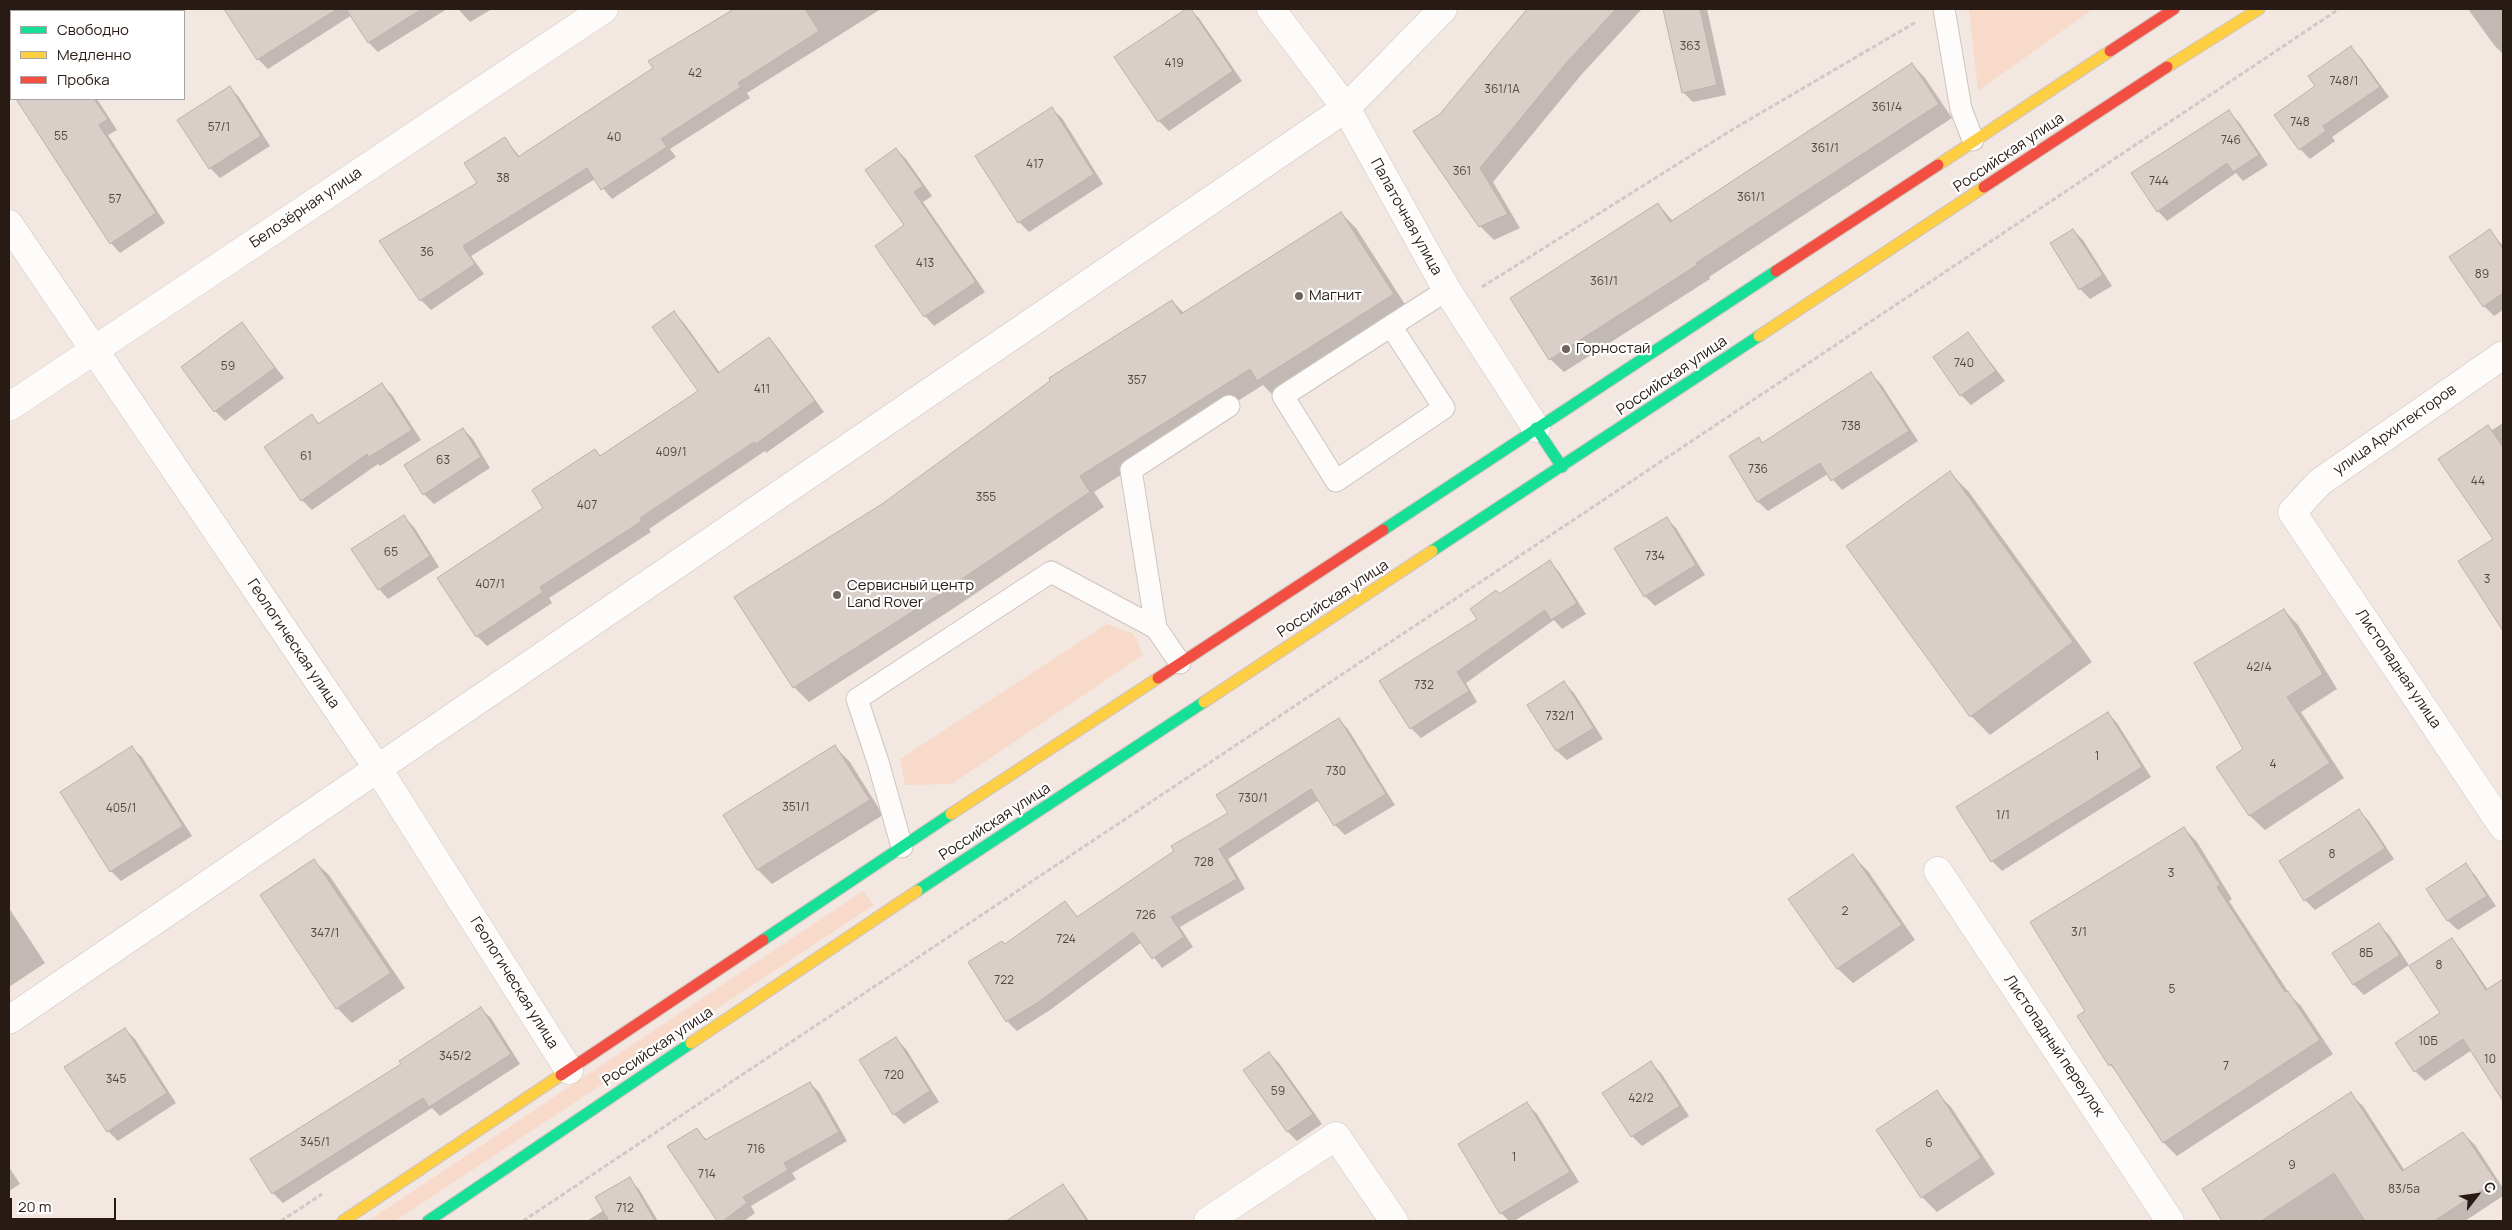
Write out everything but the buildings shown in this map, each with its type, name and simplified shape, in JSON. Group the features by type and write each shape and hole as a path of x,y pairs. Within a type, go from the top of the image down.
{"main road":[{"name":"Российская улица","path":"343,1221 902,847 2174,9"},
{"name":"Российская улица","path":"428,1221 926,885 2113,102 2259,9"},
{"path":"1536,428 1562,467"}],"street":[{"name":"Белозёрная улица","path":"9,407 604,9"},
{"name":"Палаточная улица","path":"1271,9 1346,108 1451,297 1536,428"},
{"path":"9,1020 1346,108 1443,9"},
{"name":"Геологическая улица","path":"9,224 378,770 569,1070"},
{"name":"улица Архитекторов","path":"2292,512 2320,482 2503,355"},
{"name":"Листопадная улица","path":"2292,512 2503,827"},
{"name":"Листопадный переулок","path":"1938,871 2170,1221"},
{"path":"1208,1221 1336,1136 1394,1221"}],"lane":[{"path":"1944,9 1961,110 1973,140"},
{"path":"1391,326 1444,408 1336,481 1283,396 1391,326 1451,297"},
{"path":"1180,664 1156,628 1131,470 1229,406"},
{"path":"902,847 878,762 857,699 1051,572 1156,628"}],"path":[{"path":"523,1221 2339,9"},
{"path":"1451,297 1922,18"}],"shaded area":[{"path":"1969,9 2093,9 1978,91"},
{"path":"1107,624 1134,634 1143,655 952,784 905,785 900,759"},
{"path":"863,891 874,905 395,1221 368,1221"}],"traffic: fast":[{"path":"1383,530 1776,271"},
{"path":"1432,551 1759,336"},
{"path":"1536,428 1562,467"},
{"path":"917,891 1204,702"},
{"path":"763,940 951,814"},
{"path":"428,1221 691,1043"}],"traffic: slow":[{"path":"2167,67 2259,9"},
{"path":"1938,165 2110,51"},
{"path":"1759,336 1984,187"},
{"path":"1204,702 1432,551"},
{"path":"951,814 1158,678"},
{"path":"691,1043 917,891"},
{"path":"343,1221 561,1075"}],"traffic: jam":[{"path":"2110,51 2174,9"},
{"path":"1984,187 2167,67"},
{"path":"1776,271 1938,165"},
{"path":"1158,678 1383,530"},
{"path":"561,1075 763,940"}],"place":[{"name":"Магнит","path":"1299,296"},
{"name":"Горностай","path":"1566,349"},
{"name":"Сервисный центр Land Rover","path":"837,595"}]}
